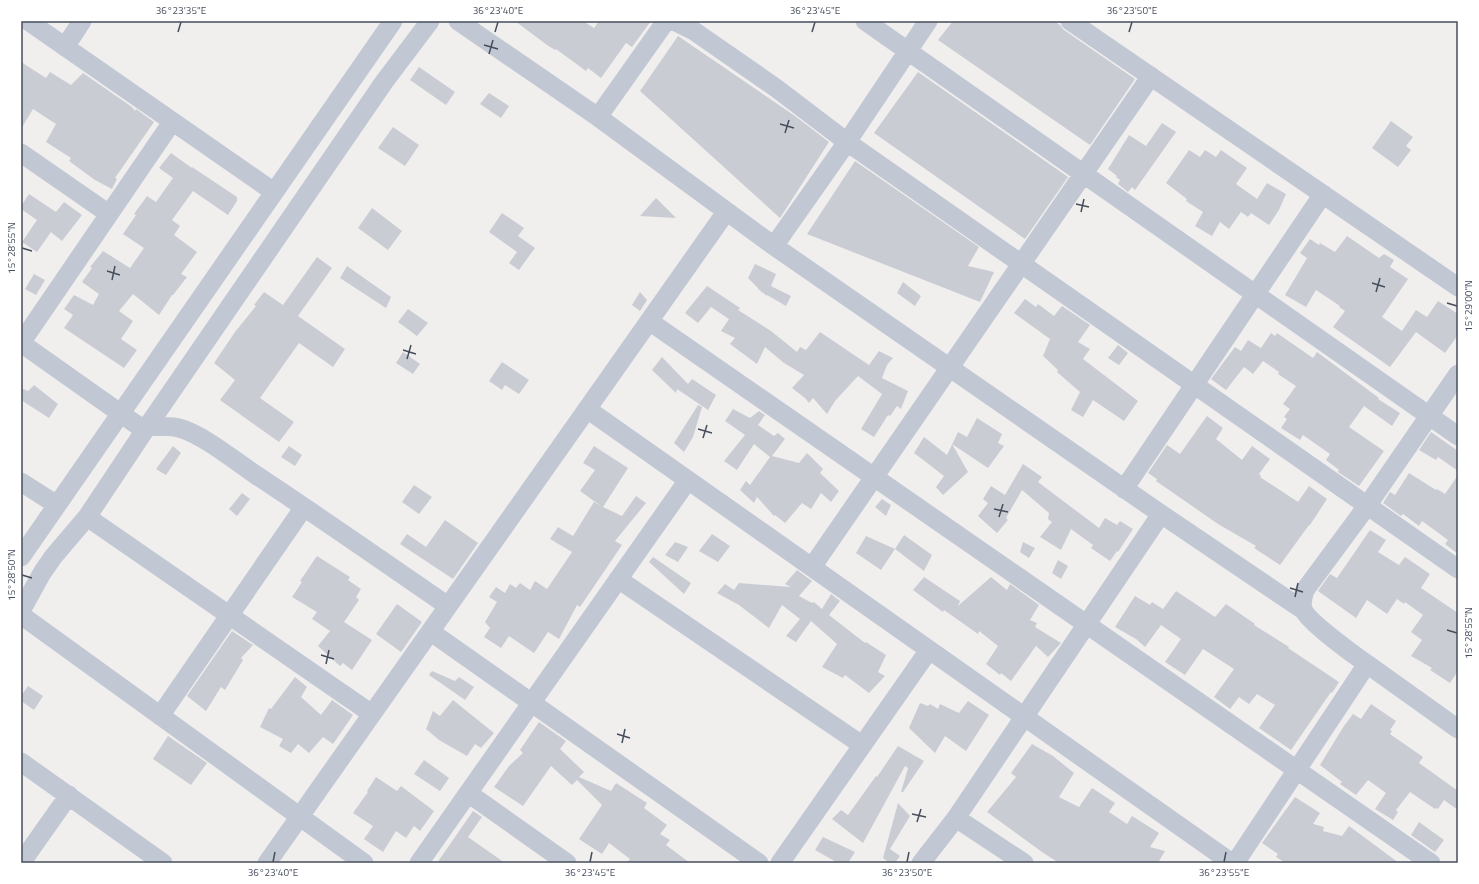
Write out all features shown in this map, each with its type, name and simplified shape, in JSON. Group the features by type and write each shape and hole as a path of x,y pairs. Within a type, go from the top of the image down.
{"street":[{"path":"28,21 274,192"},
{"path":"65,47 82,21"},
{"path":"21,557 393,21"},
{"path":"21,611 42,573 88,517 147,427 384,82 430,21"},
{"path":"458,21 598,117 774,246 1161,514 1303,610 1308,618 1334,640 1458,729"},
{"path":"598,117 666,21"},
{"path":"674,21 694,31 770,84 847,142 1458,569"},
{"path":"865,21 1458,436"},
{"path":"774,246 847,142 928,21"},
{"path":"1070,21 1458,287"},
{"path":"812,567 1151,76"},
{"path":"172,122 21,343 137,425 147,427 159,426 178,428 198,436 448,606"},
{"path":"21,153 109,214"},
{"path":"1124,488 1323,194"},
{"path":"267,863 726,212"},
{"path":"649,321 1431,863"},
{"path":"1303,610 1302,601 1305,590 1367,506 1458,374"},
{"path":"587,409 1232,863"},
{"path":"419,863 688,480"},
{"path":"21,482 57,506"},
{"path":"160,716 304,507"},
{"path":"921,863 956,818 1161,514"},
{"path":"88,517 372,714"},
{"path":"618,579 862,746"},
{"path":"21,615 364,863"},
{"path":"431,632 759,863"},
{"path":"780,863 929,650"},
{"path":"1235,863 1367,664"},
{"path":"21,762 163,863"},
{"path":"468,794 568,863"},
{"path":"21,863 69,795"},
{"path":"956,818 1024,863"}],"building":[{"path":"515,21 583,21 594,28 599,21 651,21 632,47 626,43 601,78 588,68 586,71"},
{"path":"953,21 1054,21 1064,30 1135,79 1090,145 938,40"},
{"path":"678,36 795,116 829,142 780,218 640,91"},
{"path":"21,62 46,78 50,72 71,85 83,73 132,107 135,111 136,109 154,122 115,178 117,179 112,189 95,180 69,161 71,158 46,142 56,124 33,109 21,129"},
{"path":"419,67 455,92 446,105 410,80"},
{"path":"918,72 1068,177 1025,239 874,133"},
{"path":"489,93 509,106 501,118 480,104"},
{"path":"1391,121 1413,137 1406,146 1411,150 1398,167 1372,148"},
{"path":"1162,123 1176,132 1135,190 1132,187 1128,192 1118,184 1120,180 1108,169 1129,135 1146,146"},
{"path":"393,127 419,145 405,166 378,148"},
{"path":"1189,150 1200,157 1205,150 1216,157 1221,150 1247,168 1236,184 1257,199 1267,183 1286,194 1279,210 1269,225 1251,213 1248,217 1241,212 1229,229 1220,222 1212,236 1195,226 1203,212 1186,201 1187,199 1166,183"},
{"path":"171,153 237,197 237,201 228,215 193,191 172,220 180,226 174,235 197,252 181,274 187,277 172,295 159,315 133,294 119,311 133,321 121,339 137,350 124,368 64,328 73,315 64,309 74,295 93,305 99,294 82,282 92,268 90,267 103,251 130,268 144,248 123,234 136,215 134,214 147,196 156,202 173,178 159,168"},
{"path":"855,161 979,247 968,266 994,272 980,302 807,234"},
{"path":"29,194 56,212 64,202 82,215 62,241 51,232 37,252 22,242 37,220 21,209 21,206"},
{"path":"656,198 676,218 640,216"},
{"path":"372,208 402,231 388,250 358,228"},
{"path":"502,213 524,228 518,236 535,248 519,270 509,263 517,252 489,232"},
{"path":"1347,236 1379,258 1384,254 1394,260 1390,267 1408,279 1382,317 1402,331 1416,310 1427,317 1438,301 1458,314 1458,335 1445,353 1416,332 1390,367 1333,327 1345,311 1339,307 1340,306 1316,290 1306,307 1285,295 1307,258 1300,253 1310,239 1335,252"},
{"path":"317,257 332,268 298,316 345,349 333,367 299,343 260,398 294,422 279,442 220,400 235,380 214,363 235,332 256,306 254,305 264,292 283,305"},
{"path":"755,264 776,274 771,286 791,296 786,306 767,296 748,278"},
{"path":"347,266 391,297 386,308 340,278"},
{"path":"34,274 45,280 36,295 25,289"},
{"path":"903,282 921,296 915,306 897,293"},
{"path":"707,286 740,308 738,310 771,331 797,352 800,347 806,350 820,332 869,365 879,351 893,358 887,365 882,378 908,391 901,409 897,406 890,416 888,415 874,437 861,429 882,394 858,376 835,401 827,414 813,398 809,403 792,388 804,375 784,363 765,347 757,364 730,344 735,338 721,331 729,319 711,307 698,323 685,313"},
{"path":"640,292 647,300 640,311 632,305"},
{"path":"1025,299 1036,307 1038,304 1054,316 1062,306 1090,325 1078,342 1090,349 1083,359 1138,401 1124,421 1093,400 1083,417 1071,410 1080,392 1057,372 1058,370 1043,356 1050,339 1014,313"},
{"path":"408,309 428,323 417,336 398,322"},
{"path":"1271,333 1275,336 1277,333 1313,358 1317,352 1379,398 1378,399 1400,413 1392,426 1364,406 1349,427 1384,451 1359,486 1338,472 1339,470 1326,460 1330,454 1303,435 1300,440 1281,428 1287,419 1284,417 1290,409 1283,404 1296,386 1278,374 1279,372 1263,361 1253,374 1244,367 1226,390 1211,379 1235,347 1241,351 1248,340 1261,348"},
{"path":"1118,345 1128,353 1119,365 1108,358"},
{"path":"403,352 420,364 413,374 396,363"},
{"path":"662,357 688,384 692,379 716,395 708,410 677,389 676,393 652,370"},
{"path":"502,362 529,380 519,394 505,385 502,390 489,381"},
{"path":"34,385 58,404 49,418 21,400 21,388 28,391"},
{"path":"698,405 702,407 693,437 684,452 674,443"},
{"path":"733,409 750,418 759,411 765,415 758,425 774,436 778,433 785,439 772,456 799,463 807,453 823,469 820,473 839,491 831,502 821,493 811,509 802,503 785,523 775,515 774,516 757,497 754,503 740,490 746,481 750,485 770,457 754,444 737,470 724,461 745,435 725,421"},
{"path":"1207,416 1223,428 1216,439 1242,460 1252,446 1270,459 1259,474 1261,476 1260,477 1298,502 1309,486 1327,499 1310,525 1280,565 1254,548 1256,546 1218,524 1156,481 1157,479 1148,473 1167,445 1180,454"},
{"path":"977,418 1002,434 998,443 1004,446 988,468 952,444 958,432 967,437"},
{"path":"1431,432 1458,451 1458,471 1438,457 1436,460 1419,450"},
{"path":"924,437 947,455 952,444 968,472 943,495 936,487 944,476 914,453"},
{"path":"173,446 181,453 166,475 156,469"},
{"path":"289,446 302,455 295,466 281,457"},
{"path":"594,446 628,468 603,507 622,516 636,496 646,503 615,541 622,545 580,607 577,605 559,639 548,632 534,653 509,636 501,648 484,637 490,628 485,622 497,602 489,597 496,587 505,593 510,584 516,588 520,583 530,590 535,581 547,589 572,552 550,539 558,527 573,536 594,502 601,506 580,491 595,470 583,463"},
{"path":"1023,464 1042,477 1038,482 1099,528 1105,518 1117,525 1120,521 1133,529 1118,552 1117,551 1110,561 1091,548 1093,545 1071,529 1061,550 1040,537 1052,522 1048,519 1049,513 1022,490 1006,518 1008,520 997,533 978,516 988,503 983,499 991,486 1005,495"},
{"path":"1409,473 1445,494 1458,475 1458,554 1445,544 1448,540 1422,521 1419,526 1403,514 1401,516 1383,503 1390,492 1395,495"},
{"path":"414,485 432,497 419,514 402,502"},
{"path":"242,493 250,499 237,516 229,509"},
{"path":"882,499 891,505 886,516 875,507"},
{"path":"445,520 478,543 453,579 400,544 407,534 426,547"},
{"path":"1370,530 1386,540 1378,552 1399,565 1405,557 1430,574 1421,588 1458,613 1458,671 1450,683 1430,670 1432,668 1411,656 1422,640 1411,632 1423,615 1405,602 1404,604 1397,599 1387,614 1367,600 1356,618 1318,591 1330,574 1337,578"},
{"path":"712,534 730,546 718,562 699,551"},
{"path":"904,535 932,555 924,571 895,549"},
{"path":"866,536 895,549 881,570 856,553"},
{"path":"675,542 688,547 678,562 665,555"},
{"path":"1023,542 1035,548 1029,558 1020,552"},
{"path":"317,556 350,577 348,580 361,589 356,597 359,600 344,622 372,640 352,670 343,663 340,666 318,646 330,631 312,619 317,612 292,597 302,582 300,581"},
{"path":"653,557 691,583 684,594 649,562"},
{"path":"1058,560 1068,566 1061,579 1052,573"},
{"path":"797,570 812,581 799,596 812,603 814,602 822,609 831,594 840,601 829,615 865,643 866,642 886,655 878,672 885,676 869,693 845,675 843,678 822,667 837,644 811,621 796,642 786,636 800,619 782,605 769,628 739,605 717,593 725,584 734,590 739,583 791,587 785,584"},
{"path":"924,577 960,601 958,606 991,577 1007,590 1010,584 1039,605 1030,620 1037,623 1035,627 1061,643 1048,657 1036,646 1011,681 1001,673 1000,675 986,664 998,646 979,631 978,634 944,610 943,612 913,590"},
{"path":"1176,591 1215,617 1226,604 1255,624 1254,625 1289,647 1288,648 1339,682 1291,750 1259,728 1275,705 1257,694 1249,704 1239,697 1230,709 1214,697 1234,669 1203,649 1185,675 1165,662 1181,639 1161,625 1145,647 1136,639 1115,627 1135,596 1150,605 1152,602 1163,609"},
{"path":"397,604 422,622 401,652 376,634"},
{"path":"232,631 253,645 241,658 243,660 225,690 221,687 206,711 187,696"},
{"path":"432,671 455,681 459,677 474,687 465,700 429,675"},
{"path":"295,677 307,687 301,697 321,715 332,700 353,715 333,744 323,737 309,753 298,744 291,753 279,746 283,739 260,727 269,708 271,709"},
{"path":"28,686 43,696 34,710 21,701 21,696"},
{"path":"453,700 494,733 481,748 475,744 467,756 439,740 426,729 433,711 440,716"},
{"path":"968,701 989,715 966,751 945,736 935,753 909,728 920,703 928,706 930,704 938,709 940,704 959,713"},
{"path":"1371,704 1396,721 1390,730 1392,731 1390,734 1423,757 1419,763 1458,791 1458,810 1444,800 1438,809 1435,809 1410,792 1396,810 1398,812 1393,820 1375,809 1386,793 1368,780 1356,795 1340,784 1342,782 1320,765 1353,714 1361,719"},
{"path":"539,722 566,741 560,749 584,772 579,777 611,791 616,783 647,803 644,808 667,825 660,834 670,840 666,845 690,863 627,863 630,859 609,843 602,854 579,839 602,805 577,780 572,785 551,766 523,806 494,787 509,766 523,753 520,750"},
{"path":"168,736 207,763 191,785 153,759"},
{"path":"1032,744 1053,756 1074,773 1059,797 1079,807 1092,788 1115,803 1109,812 1127,824 1132,816 1159,833 1150,847 1165,851 1158,863 1059,863 987,812 1016,777 1011,773"},
{"path":"898,746 924,761 903,792 901,792 908,768 905,766 863,843 832,819 841,810 848,815"},
{"path":"424,760 449,778 440,791 414,774"},
{"path":"376,777 397,791 401,786 434,811 420,831 414,826 406,838 396,831 383,852 364,839 373,826 353,813 368,792 367,791"},
{"path":"1295,797 1320,813 1313,824 1324,827 1323,831 1342,836 1349,826 1399,863 1286,863 1276,857 1278,854 1262,843"},
{"path":"898,803 910,816 890,849 900,856 895,863 889,863 883,858"},
{"path":"473,811 482,817 468,837 505,863 437,863"},
{"path":"1419,822 1444,840 1435,852 1411,835"},
{"path":"823,837 855,852 848,863 838,863 815,850"}]}
